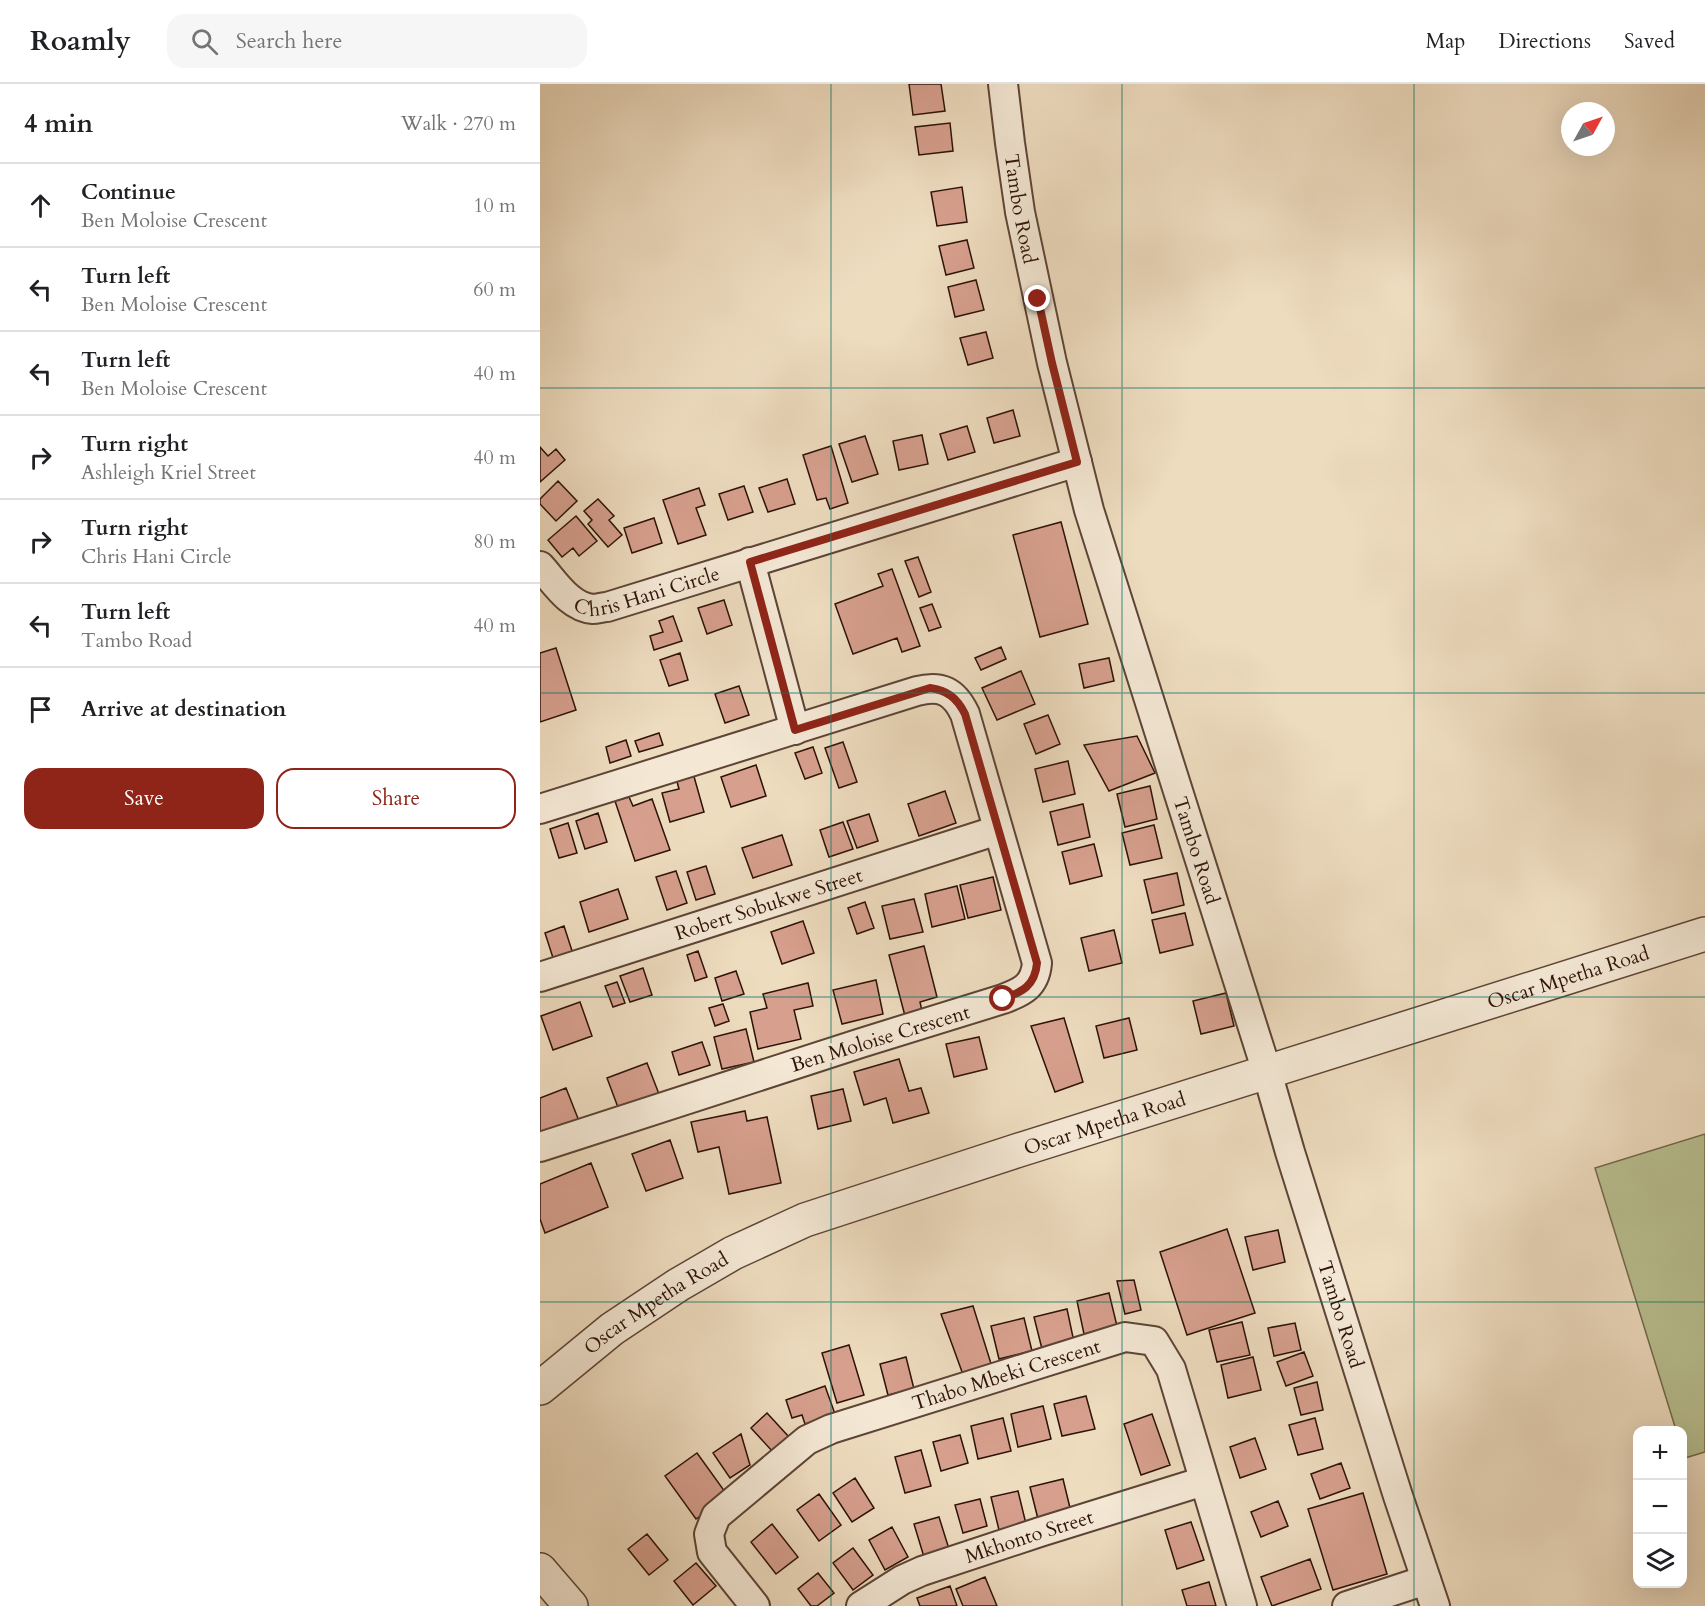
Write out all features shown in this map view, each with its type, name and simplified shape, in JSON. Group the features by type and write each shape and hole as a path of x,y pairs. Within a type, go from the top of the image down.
{"street":[{"name":"Tambo Road","path":"1003,84 1020,212 1052,363 1089,510 1267,1072 1293,1163 1431,1593"},
{"name":"Chris Hani Circle","path":"540,566 572,601 593,609 607,607 1077,462"},
{"path":"750,562 795,730"},
{"name":"Ben Moloise Crescent","path":"540,809 917,691 930,688 941,689 960,703 965,714 1037,963 1036,974 1026,988 1017,994 540,1147"},
{"name":"Robert Sobukwe Street","path":"540,977 998,830"},
{"name":"Oscar Mpetha Road","path":"540,1388 612,1329 678,1285 733,1253 779,1231 838,1208 1705,934"},
{"name":"Thabo Mbeki Crescent","path":"755,1606 712,1552 709,1534 716,1516 807,1440 831,1429 1125,1337 1154,1341 1171,1369 1242,1606"},
{"name":"Mkhonto Street","path":"861,1606 892,1585 922,1571 1204,1481"},
{"path":"540,1570 571,1606"},
{"path":"1347,1606 1431,1593"}],"green space":[{"path":"1705,1134 1705,1452 1687,1457 1687,1426 1675,1426 1595,1168"}],"building":[{"path":"909,84 941,84 945,111 913,115"},
{"path":"950,123 953,151 919,155 915,127"},
{"path":"962,187 967,222 937,226 931,192"},
{"path":"967,240 974,268 946,275 939,246"},
{"path":"976,280 984,310 955,317 948,287"},
{"path":"986,332 993,358 968,365 960,338"},
{"path":"1013,410 1020,436 994,443 987,418"},
{"path":"967,426 975,452 948,460 940,434"},
{"path":"922,435 928,464 899,470 893,441"},
{"path":"865,436 878,474 852,482 839,444"},
{"path":"831,446 848,503 830,509 826,498 817,500 803,455"},
{"path":"540,447 548,456 556,449 565,460 540,482"},
{"path":"787,479 795,504 768,512 759,488"},
{"path":"558,481 577,501 556,521 540,504 540,499"},
{"path":"744,486 753,512 728,520 719,494"},
{"path":"699,488 705,505 696,508 706,535 678,544 663,500"},
{"path":"598,499 614,516 609,520 622,535 608,547 588,524 592,520 584,511"},
{"path":"576,516 597,541 579,556 573,548 562,557 548,540"},
{"path":"654,518 662,543 632,553 624,528"},
{"path":"1061,522 1088,624 1040,637 1013,535"},
{"path":"918,557 931,592 919,597 905,561"},
{"path":"892,569 920,646 902,652 897,638 853,654 835,604 883,586 878,574"},
{"path":"724,600 732,625 707,634 698,608"},
{"path":"932,604 941,627 929,631 920,608"},
{"path":"673,616 682,641 654,650 650,636 663,632 659,621"},
{"path":"1001,647 1006,659 981,670 975,658"},
{"path":"556,648 576,710 540,722 540,653"},
{"path":"680,653 688,680 669,686 660,660"},
{"path":"1109,658 1114,681 1084,688 1079,664"},
{"path":"1021,671 1035,704 997,720 982,688"},
{"path":"739,686 749,715 725,723 715,694"},
{"path":"1048,715 1060,744 1036,754 1024,724"},
{"path":"659,733 663,745 639,752 635,741"},
{"path":"1137,736 1155,773 1109,791 1084,745"},
{"path":"626,740 631,756 610,763 606,747"},
{"path":"843,742 857,782 839,788 825,748"},
{"path":"813,747 822,773 805,779 795,753"},
{"path":"1068,761 1075,794 1043,802 1035,769"},
{"path":"756,765 766,796 731,807 721,777"},
{"path":"693,773 704,812 670,822 662,793 679,789 676,778"},
{"path":"1150,786 1157,819 1125,827 1117,794"},
{"path":"945,791 956,823 919,836 908,804"},
{"path":"629,797 633,806 652,799 670,850 635,861 615,801"},
{"path":"1083,804 1090,837 1058,845 1050,812"},
{"path":"598,813 607,842 585,849 576,821"},
{"path":"869,814 878,841 857,848 847,821"},
{"path":"843,822 853,849 829,857 820,830"},
{"path":"568,823 577,853 559,858 550,829"},
{"path":"1154,825 1162,858 1130,865 1122,833"},
{"path":"782,835 792,865 753,878 742,848"},
{"path":"1094,844 1102,876 1070,884 1062,852"},
{"path":"706,866 715,894 696,900 687,872"},
{"path":"676,871 687,903 667,910 656,877"},
{"path":"1177,873 1184,905 1152,913 1144,880"},
{"path":"993,877 1001,910 968,918 960,885"},
{"path":"957,886 965,919 932,927 925,894"},
{"path":"618,889 628,919 589,932 580,902"},
{"path":"914,899 923,932 890,939 882,906"},
{"path":"865,902 874,928 857,934 848,908"},
{"path":"1185,913 1193,945 1160,953 1152,920"},
{"path":"803,921 814,953 782,964 771,932"},
{"path":"564,926 575,960 554,961 545,933"},
{"path":"1114,930 1122,963 1089,971 1081,938"},
{"path":"924,946 937,997 920,1002 922,1011 905,1016 889,955"},
{"path":"698,951 707,977 695,981 687,955"},
{"path":"643,968 652,995 630,1002 620,976"},
{"path":"736,971 744,994 722,1001 715,978"},
{"path":"876,980 883,1014 842,1024 833,990"},
{"path":"617,982 625,1003 613,1007 605,986"},
{"path":"808,983 813,1006 794,1010 801,1039 758,1049 750,1012 767,1008 763,994"},
{"path":"1226,993 1234,1026 1201,1034 1193,1001"},
{"path":"580,1002 592,1036 553,1050 541,1016"},
{"path":"723,1004 729,1021 715,1026 709,1008"},
{"path":"1064,1018 1083,1082 1055,1092 1031,1026"},
{"path":"1129,1018 1137,1050 1104,1058 1096,1026"},
{"path":"746,1029 754,1062 722,1069 714,1037"},
{"path":"979,1037 987,1069 954,1077 946,1044"},
{"path":"702,1042 710,1065 679,1075 672,1052"},
{"path":"899,1059 909,1091 921,1088 929,1113 893,1123 886,1098 864,1105 854,1072"},
{"path":"647,1063 659,1094 619,1110 607,1078"},
{"path":"566,1088 579,1121 540,1136 540,1098"},
{"path":"843,1089 851,1121 818,1129 811,1096"},
{"path":"745,1111 747,1121 767,1117 781,1183 729,1194 719,1147 698,1152 691,1122"},
{"path":"670,1140 683,1178 646,1191 632,1154"},
{"path":"591,1163 608,1207 545,1233 540,1219 540,1184"},
{"path":"1227,1229 1255,1313 1187,1335 1160,1252"},
{"path":"1278,1230 1285,1262 1253,1270 1245,1237"},
{"path":"1134,1280 1141,1310 1125,1314 1117,1281"},
{"path":"1109,1293 1117,1326 1084,1334 1077,1301"},
{"path":"973,1306 993,1370 965,1380 941,1314"},
{"path":"1067,1309 1074,1342 1042,1349 1034,1317"},
{"path":"1024,1318 1032,1351 999,1359 991,1326"},
{"path":"1242,1322 1250,1355 1217,1362 1209,1330"},
{"path":"1295,1323 1301,1350 1274,1356 1268,1328"},
{"path":"849,1345 864,1395 837,1403 822,1353"},
{"path":"1304,1352 1313,1376 1286,1386 1277,1362"},
{"path":"906,1357 914,1389 888,1395 880,1364"},
{"path":"1253,1357 1261,1390 1228,1398 1221,1365"},
{"path":"1317,1382 1323,1410 1301,1415 1294,1388"},
{"path":"825,1386 835,1414 805,1424 802,1415 792,1418 786,1400"},
{"path":"1086,1396 1095,1429 1062,1436 1054,1404"},
{"path":"1043,1406 1051,1439 1018,1447 1011,1414"},
{"path":"767,1413 789,1437 773,1452 751,1428"},
{"path":"1152,1414 1170,1465 1141,1475 1124,1424"},
{"path":"1003,1418 1011,1451 978,1459 971,1426"},
{"path":"1315,1418 1323,1449 1298,1455 1289,1425"},
{"path":"741,1434 750,1465 730,1478 713,1453"},
{"path":"960,1435 968,1463 941,1471 933,1442"},
{"path":"1255,1438 1266,1469 1240,1478 1230,1447"},
{"path":"921,1450 931,1486 905,1493 895,1457"},
{"path":"697,1453 728,1496 696,1519 665,1476"},
{"path":"1341,1463 1350,1488 1320,1499 1311,1474"},
{"path":"855,1478 874,1508 852,1522 833,1493"},
{"path":"1063,1479 1071,1512 1038,1519 1030,1487"},
{"path":"1018,1491 1026,1524 999,1530 991,1497"},
{"path":"1363,1493 1387,1574 1333,1590 1308,1509"},
{"path":"819,1494 841,1525 819,1541 797,1510"},
{"path":"980,1499 987,1526 963,1533 955,1505"},
{"path":"1278,1501 1288,1526 1261,1537 1251,1512"},
{"path":"939,1517 949,1549 924,1557 914,1524"},
{"path":"1191,1522 1204,1560 1177,1569 1165,1530"},
{"path":"772,1524 798,1557 776,1574 751,1542"},
{"path":"892,1527 908,1557 885,1570 869,1540"},
{"path":"647,1534 668,1560 649,1575 628,1549"},
{"path":"853,1548 873,1575 853,1590 833,1563"},
{"path":"1310,1559 1321,1589 1272,1606 1261,1577"},
{"path":"696,1563 716,1586 693,1605 674,1581"},
{"path":"818,1573 834,1593 817,1606 811,1606 798,1589"},
{"path":"985,1577 997,1606 963,1606 956,1589"},
{"path":"1209,1582 1216,1606 1187,1606 1182,1590"},
{"path":"950,1586 957,1606 920,1606 917,1598"}],"route":[{"path":"1003,999 1026,988 1036,974 1037,963 960,703 941,689 930,688 795,730 750,562 1077,462 1038,299"}]}
